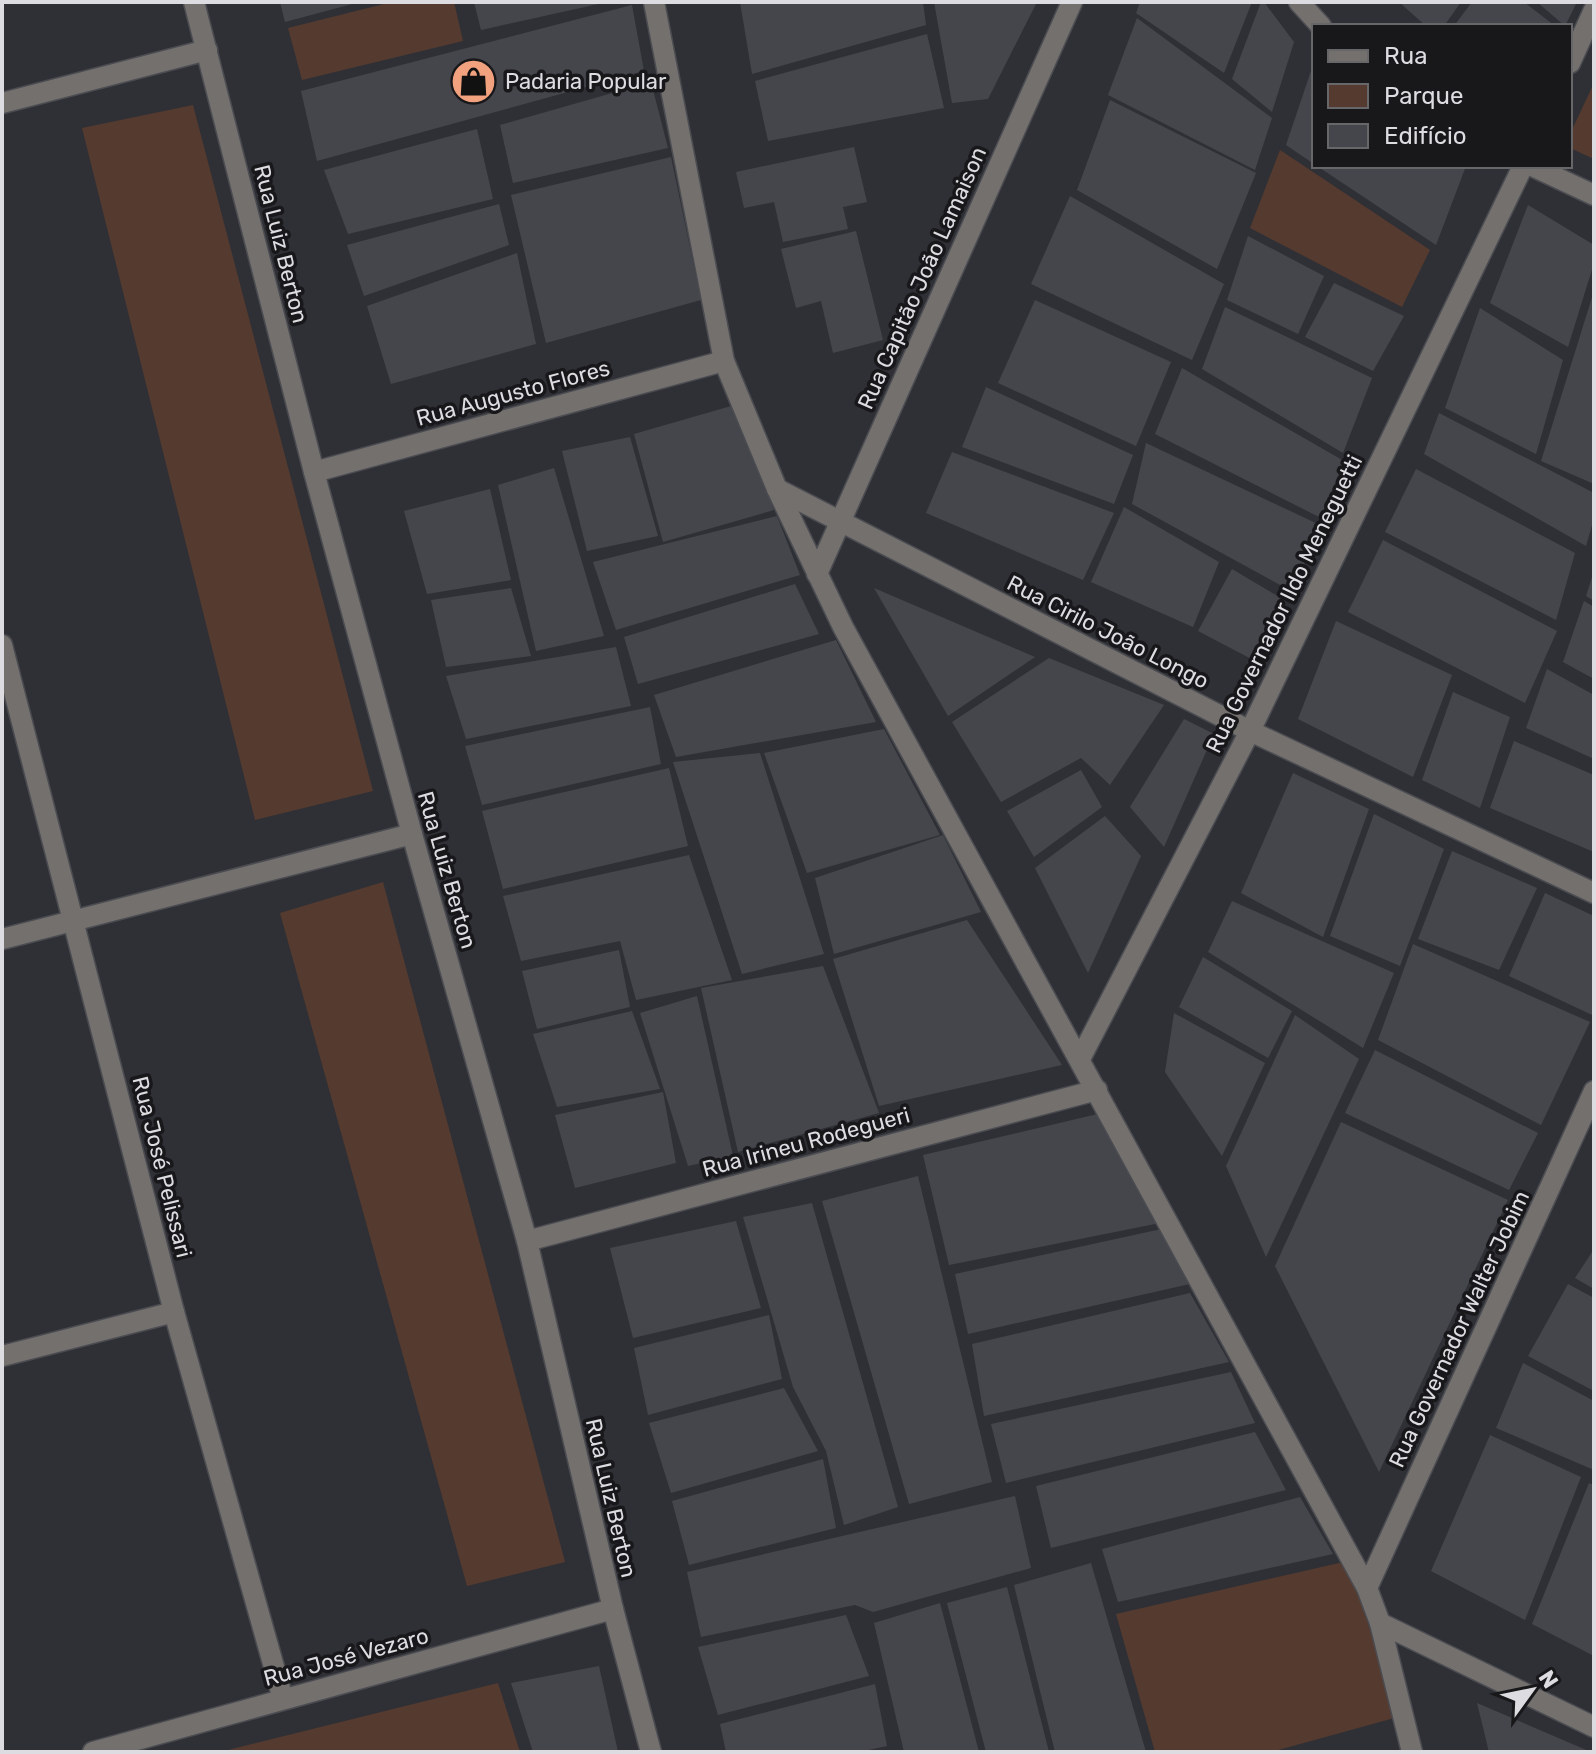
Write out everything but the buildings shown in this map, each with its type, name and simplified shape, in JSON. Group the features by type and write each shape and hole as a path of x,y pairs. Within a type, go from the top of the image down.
{"street":[{"name":"Rua Luiz Berton","path":"194,2 314,472 527,1241 613,1609 651,1752"},
{"path":"654,2 724,361 777,489 843,627 1367,1588 1380,1623 1412,1752"},
{"name":"Rua Capitão João Lamaison","path":"817,574 1072,2"},
{"path":"1299,2 1319,24"},
{"path":"1572,59 1594,10"},
{"path":"2,103 207,50"},
{"name":"Rua Governador Ildo Meneguetti","path":"1080,1059 1250,731 1522,168"},
{"path":"1536,168 1594,195"},
{"name":"Rua Augusto Flores","path":"314,472 724,361"},
{"name":"Rua Cirilo João Longo","path":"777,489 1250,731 1594,893"},
{"name":"Rua José Pelissari","path":"2,645 174,1312 283,1699"},
{"path":"2,939 412,834"},
{"name":"Rua Irineu Rodegueri","path":"527,1241 1097,1090"},
{"name":"Rua Governador Walter Jobim","path":"1367,1588 1594,1091"},
{"path":"2,1356 174,1312"},
{"name":"Rua José Vezaro","path":"93,1752 613,1609"},
{"path":"1380,1623 1594,1727"}],"green space":[{"path":"392,2 454,2 463,41 302,80 288,28"},
{"path":"1594,83 1594,159 1572,149 1572,130"},
{"path":"193,105 373,791 255,820 82,128"},
{"path":"1280,150 1430,250 1402,307 1250,228"},
{"path":"383,882 565,1562 467,1586 280,913"},
{"path":"1348,1561 1398,1717 1271,1752 1155,1752 1116,1614"},
{"path":"498,1683 520,1752 220,1752"}],"place":[{"name":"Padaria Popular","path":"474,81"}]}
